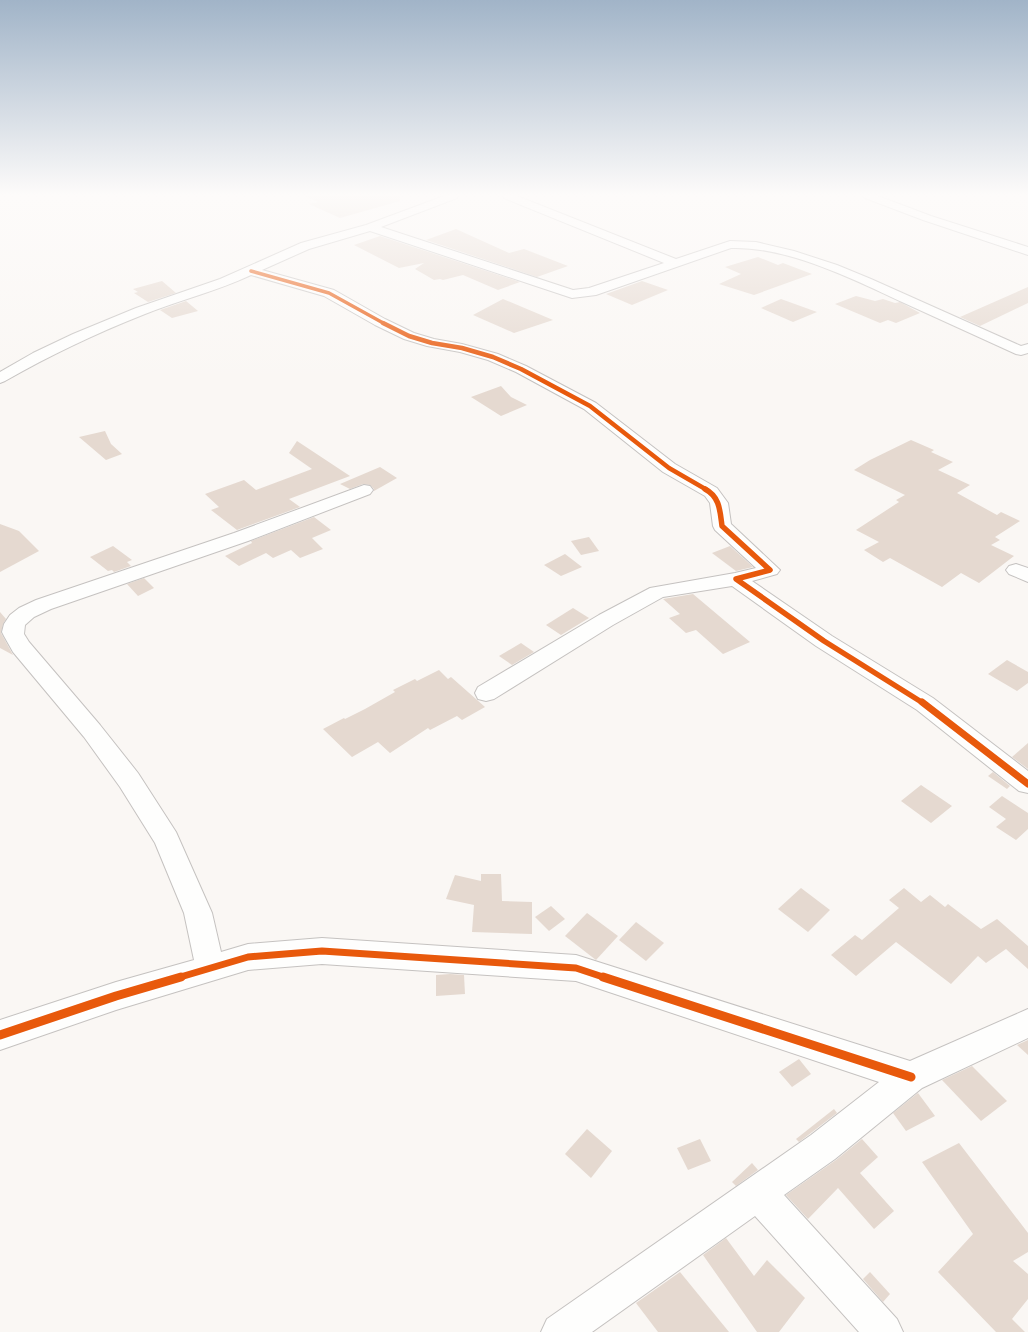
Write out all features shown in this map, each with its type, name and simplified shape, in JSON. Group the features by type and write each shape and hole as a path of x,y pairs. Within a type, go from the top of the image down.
{"street":[{"path":"0,378 38,356 141,310 225,282 279,258"},
{"path":"464,258 572,294 591,292 688,258"},
{"path":"666,258 676,262"},
{"path":"803,258 862,278 1021,351 1028,348"},
{"path":"251,271 329,293 380,322 409,336 432,343 462,348 493,357 521,369 590,406 669,468 711,492 720,503 722,526 770,570 736,579 657,592 606,620 486,693"},
{"path":"210,968 198,913 167,839 129,780 92,731 21,647 14,636 13,629 16,620 30,611 48,603 241,537 364,490"},
{"path":"736,579 824,641 925,704 1028,784"},
{"path":"0,1036 116,996 248,957 322,951 576,968 911,1077"},
{"path":"560,1332 823,1147 911,1077 1028,1023"},
{"path":"758,1193 884,1332"}],"building":[{"path":"380,258 447,258 520,282 498,290 463,275 443,280 434,280 415,269 424,263 399,268"},
{"path":"480,258 548,258 568,266 537,277"},
{"path":"754,258 761,258 778,265 783,263 812,274 754,295 719,284 741,274 725,267"},
{"path":"162,281 176,293 148,302 134,293 138,292 133,289"},
{"path":"642,281 668,290 632,305 606,294"},
{"path":"1028,287 1028,303 980,326 960,317"},
{"path":"856,296 875,301 883,299 895,303 900,302 920,313 896,323 888,320 880,323 835,304"},
{"path":"503,299 553,320 514,333 473,315"},
{"path":"781,299 817,312 793,322 761,308"},
{"path":"186,301 198,311 172,318 160,310"},
{"path":"501,386 511,397 527,405 501,416 471,397"},
{"path":"105,431 111,444 122,454 106,460 79,437"},
{"path":"911,440 934,450 931,452 953,462 938,470 970,485 957,493 997,515 1001,512 1020,521 995,537 1000,540 991,545 1014,556 979,583 961,573 942,587 890,558 883,562 864,550 879,542 856,530 899,502 896,500 905,495 854,470 870,460"},
{"path":"297,441 350,476 289,499 300,507 237,530 211,510 219,507 205,494 244,480 256,490 312,469 289,453"},
{"path":"380,467 397,478 374,491 370,485 363,484 350,489 340,484"},
{"path":"314,517 331,530 312,538 323,549 300,558 291,550 273,558 266,553 239,566 225,556 252,543 251,541"},
{"path":"0,524 19,531 39,551 0,572"},
{"path":"589,537 599,551 581,555 571,541"},
{"path":"113,546 132,560 127,562 131,566 114,572 112,570 108,571 90,557"},
{"path":"730,546 753,567 736,571 712,553"},
{"path":"565,554 582,567 561,576 544,565"},
{"path":"144,578 154,588 138,596 127,584"},
{"path":"693,594 750,642 723,654 696,630 686,633 669,618 680,614 663,599"},
{"path":"573,608 589,618 561,635 546,625"},
{"path":"0,612 6,619 1,633 13,655 0,648"},
{"path":"521,643 534,652 512,665 499,656"},
{"path":"1007,660 1028,672 1028,683 1017,691 988,674"},
{"path":"439,670 448,679 451,677 485,707 462,720 457,716 430,730 428,728 390,753 378,742 352,757 323,729 365,709 395,692 393,690 415,679 417,681"},
{"path":"1028,743 1028,769 1012,757"},
{"path":"993,772 1010,786 1007,789 988,776"},
{"path":"921,785 952,806 931,823 901,801"},
{"path":"1002,796 1028,813 1028,829 1016,840 996,827 1006,819 989,807"},
{"path":"481,874 501,874 502,901 532,902 532,934 472,932 474,905 446,899 455,875 481,881"},
{"path":"801,888 830,910 808,932 778,909"},
{"path":"904,888 921,902 930,895 945,907 948,904 981,929 997,919 1028,946 1028,969 1006,949 986,963 978,956 951,984 896,942 856,976 831,955 855,935 862,940 899,908 889,900"},
{"path":"551,906 565,919 549,931 535,917"},
{"path":"587,913 618,936 596,960 565,936"},
{"path":"636,922 664,943 646,961 619,940"},
{"path":"436,975 464,975 465,994 436,996"},
{"path":"1028,1040 1028,1055 1017,1045"},
{"path":"799,1059 811,1074 792,1087 779,1072"},
{"path":"972,1066 1007,1101 981,1121 942,1080"},
{"path":"918,1093 935,1116 906,1131 893,1113"},
{"path":"834,1109 837,1113 799,1142 796,1139"},
{"path":"587,1129 612,1151 591,1178 565,1154"},
{"path":"700,1139 711,1161 688,1170 677,1148"},
{"path":"862,1139 878,1157 860,1173 894,1211 874,1229 838,1188 808,1219 786,1195 836,1160"},
{"path":"959,1143 1028,1233 1028,1252 1013,1261 1028,1274 1028,1299 1012,1319 1025,1332 996,1332 938,1272 973,1234 922,1162"},
{"path":"752,1163 758,1170 736,1186 732,1182"},
{"path":"726,1238 754,1276 767,1260 805,1298 779,1332 757,1332 703,1255"},
{"path":"680,1272 729,1332 658,1332 636,1303"},
{"path":"870,1272 890,1294 883,1302 863,1279"}],"cycle path":[{"path":"251,271 329,293 380,322 409,336 432,343 462,348 493,357 521,369 590,406 669,468 711,492 719,503 722,526 770,570 736,579 824,641 925,704 1028,784"},
{"path":"0,1035 116,996 248,957 322,951 576,968 911,1077"}]}
